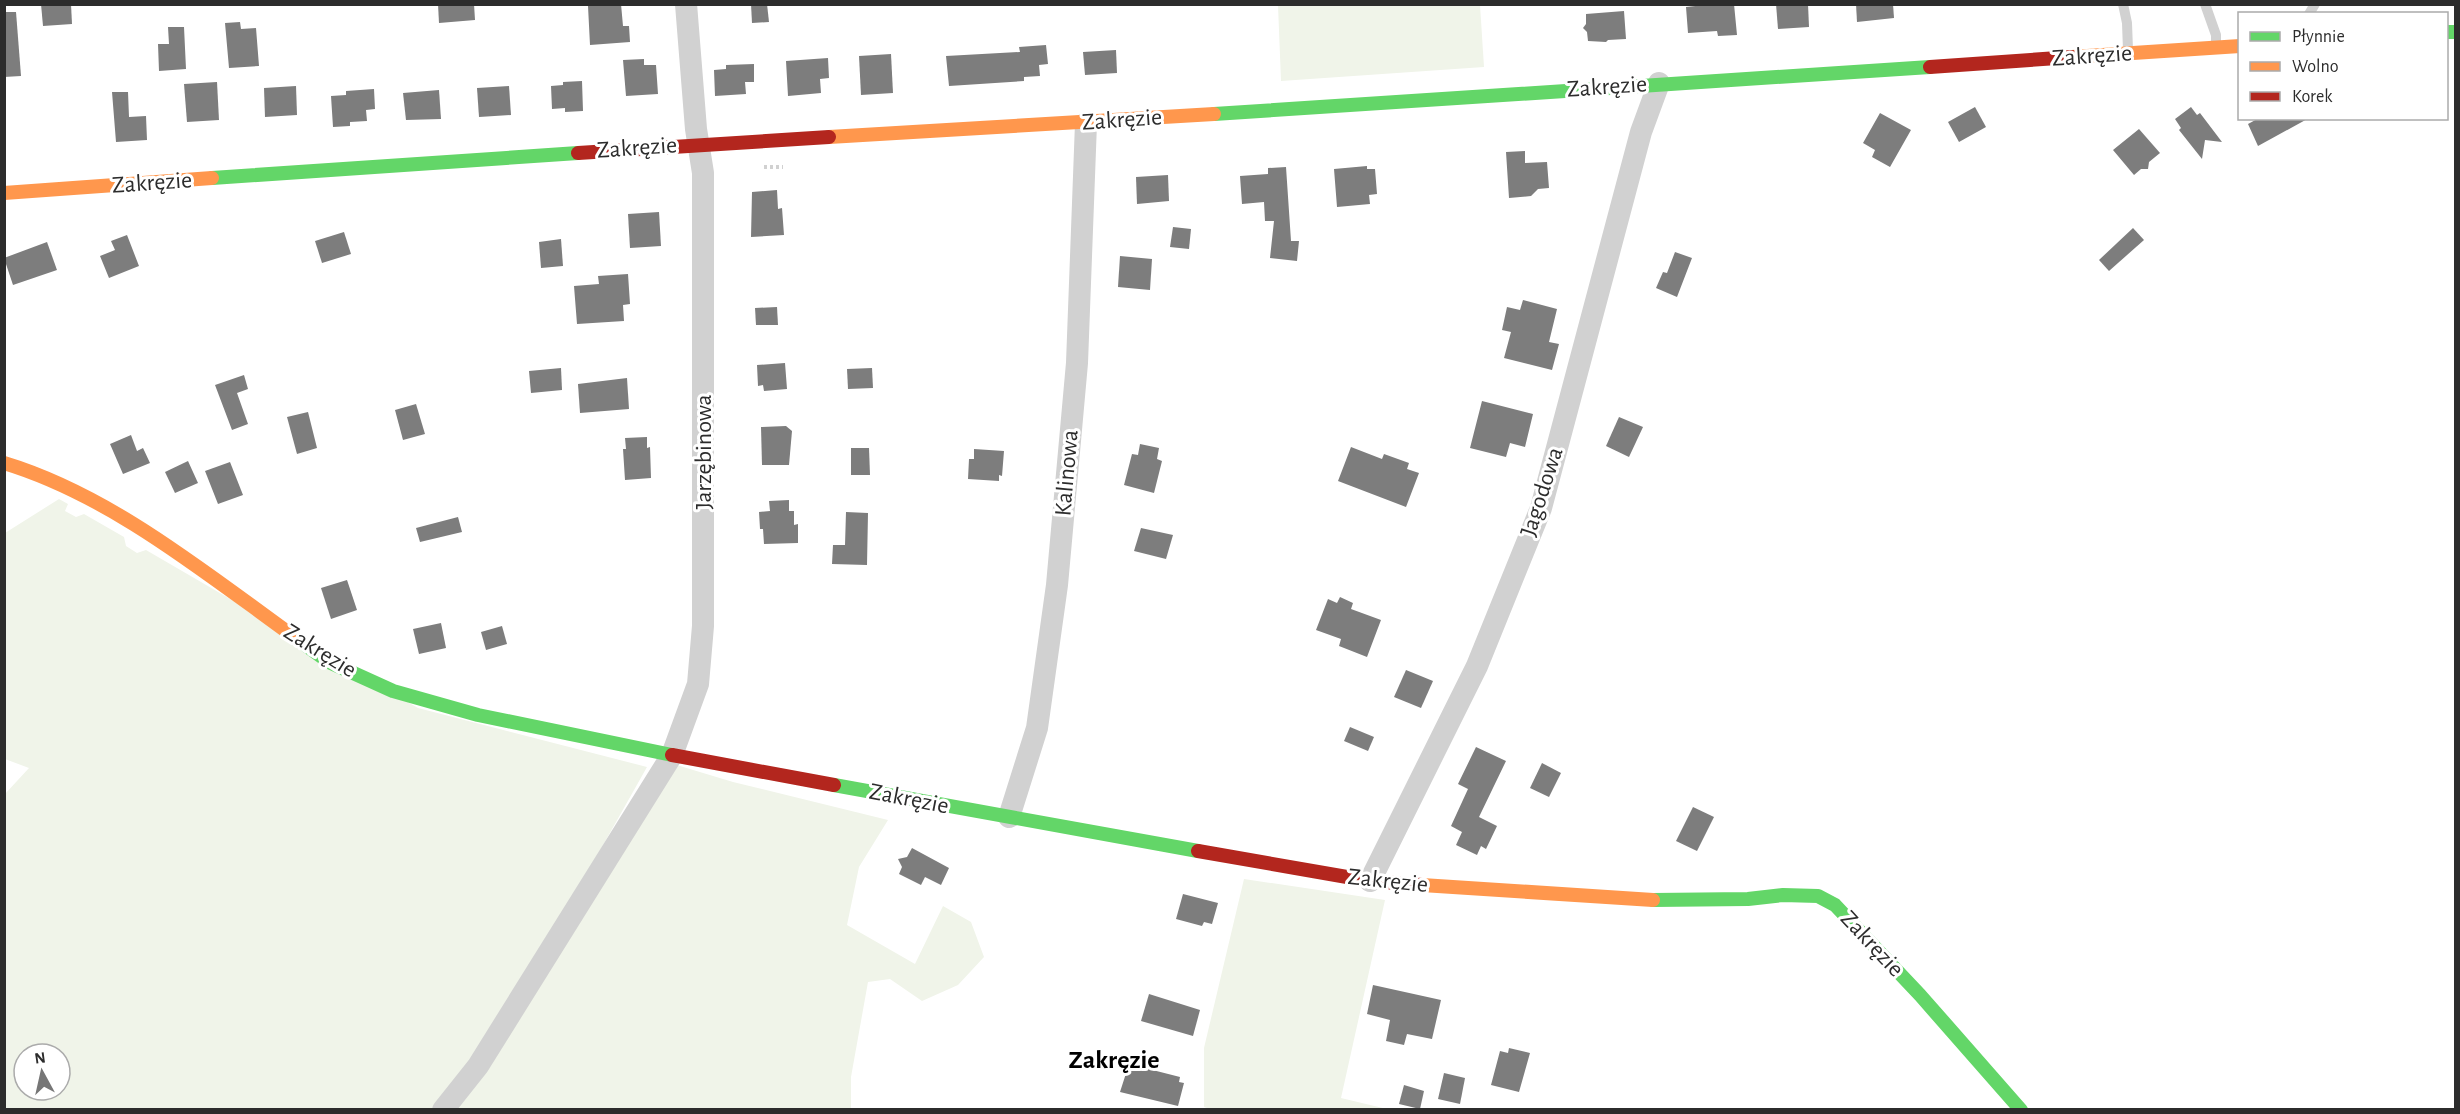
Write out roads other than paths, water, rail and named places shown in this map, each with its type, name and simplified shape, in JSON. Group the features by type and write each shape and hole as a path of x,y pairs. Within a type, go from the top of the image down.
{"street":[{"name":"Jarzębinowa","path":"672,755 698,684 703,627 703,173 686,4"},
{"name":"Zakręzie","path":"4,193 699,144 1086,123 2238,46"},
{"name":"Jagodowa","path":"1370,881 1477,666 1541,508 1641,132 1659,84"},
{"name":"Kalinowa","path":"1009,818 1038,728 1057,585 1077,363 1086,123"},
{"name":"Zakręzie","path":"4,463 40,474 149,532 329,662 393,691 478,715 672,755 1009,818 1370,881 1630,900 1818,896 1835,904 1920,995 2020,1110"},
{"path":"443,1110 478,1066 672,755"}],"lane":[{"path":"2123,4 2127,23 2128,54"},
{"path":"2205,4 2216,35 2217,48"}],"district":[{"name":"Zakręzie","path":"1114,1060"}]}
